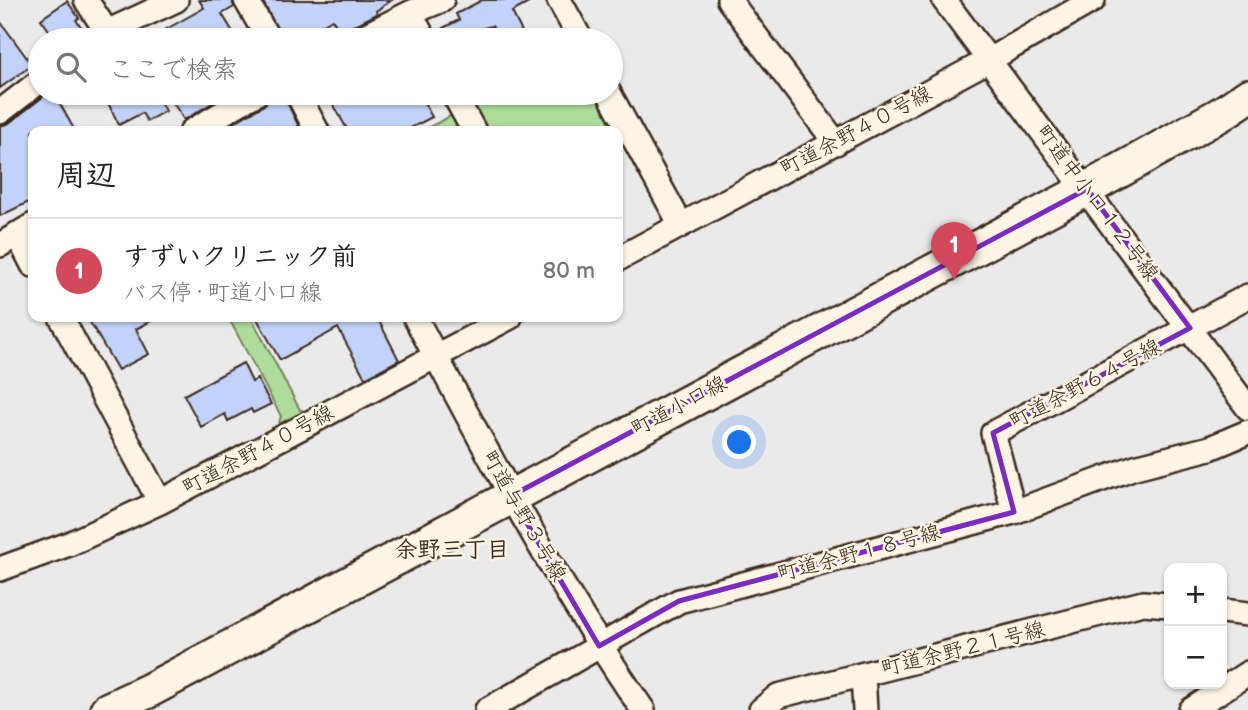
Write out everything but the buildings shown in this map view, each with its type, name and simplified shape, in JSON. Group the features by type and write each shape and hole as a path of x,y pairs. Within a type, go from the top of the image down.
{"street":[{"path":"86,0 98,28"},
{"path":"120,28 176,0"},
{"path":"246,0 262,28"},
{"path":"380,28 442,0"},
{"path":"559,0 574,28"},
{"path":"729,0 836,143"},
{"name":"町道中小口１２号線","path":"944,0 1248,408"},
{"name":"町道余野４０号線","path":"623,256 989,60 1093,0"},
{"path":"410,13 418,28"},
{"path":"0,112 28,90"},
{"name":"町道小口線","path":"107,710 148,691 1087,189 1248,96"},
{"path":"201,126 236,105"},
{"path":"303,105 314,126"},
{"path":"460,105 471,126"},
{"path":"616,105 681,225"},
{"path":"17,235 28,256"},
{"name":"町道余野６４号線","path":"1014,512 993,433 1248,296"},
{"path":"64,322 160,502"},
{"name":"町道与野３号線","path":"418,322 511,496 599,646 643,710"},
{"name":"町道余野４０号線","path":"0,569 69,544 160,502 501,322"},
{"name":"町道余野１８号線","path":"487,710 679,601 1014,512 1135,467 1210,448 1248,432"},
{"name":"町道余野２１号線","path":"761,710 778,696 1143,603 1164,605"},
{"path":"1227,612 1248,614"},
{"path":"1191,710 1248,673"},
{"path":"863,675 865,710"}],"highlighted area":[{"path":"1087,189 1190,328 993,433 1014,512 679,601 599,646 511,496"}],"green space":[{"path":"471,105 604,105 616,126 431,126"},
{"path":"231,322 254,322 300,410 310,412 277,430 281,416"}],"place":[{"name":"すずいクリニック前","path":"954,280"}],"district":[{"name":"余野三丁目","path":"452,550"}]}
